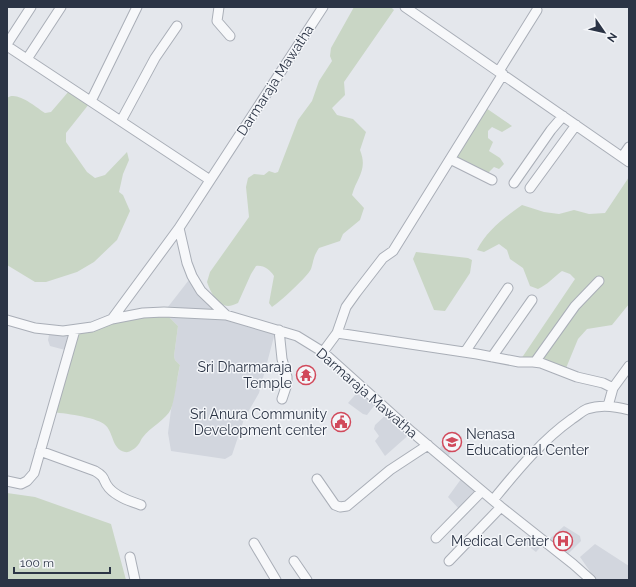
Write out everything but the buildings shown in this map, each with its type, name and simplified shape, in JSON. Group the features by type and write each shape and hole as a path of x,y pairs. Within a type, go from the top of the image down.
{"street":[{"path":"31,7 7,45 210,180"},
{"path":"27,59 61,7"},
{"path":"91,101 137,7"},
{"path":"219,7 217,21 230,36"},
{"name":"Darmaraja Mawatha","path":"323,7 179,228 187,263 192,276 201,291 226,315 297,336 323,352 482,491 591,580"},
{"path":"405,7 626,159 629,146"},
{"path":"323,352 337,333 346,307 383,258 392,251 450,159 537,10"},
{"path":"121,121 155,58 177,26"},
{"path":"514,184 551,130 563,116"},
{"path":"530,188 576,125"},
{"path":"450,159 492,180"},
{"path":"112,319 179,228"},
{"path":"536,362 575,306 599,281"},
{"path":"465,352 508,288"},
{"path":"492,357 532,300"},
{"path":"7,320 35,328 50,330 75,330 92,327 112,319 150,312 226,315"},
{"path":"7,481 21,484 27,481 34,473 75,330"},
{"path":"279,330 282,359 287,377 287,384 282,399"},
{"path":"337,333 465,352 519,362 536,362 577,377 603,383 613,388"},
{"path":"608,406 613,388 629,366"},
{"path":"493,500 539,447 565,424 586,409 598,406 608,406 629,410"},
{"path":"317,478 335,505 340,507 347,506 386,473 428,445"},
{"path":"40,451 95,471 103,476 109,488 114,493 128,501 141,505"},
{"path":"436,538 482,491"},
{"path":"450,561 501,506"},
{"path":"254,543 276,580"},
{"path":"130,557 135,580"},
{"path":"294,561 306,580"}],"shaded area":[{"path":"192,276 226,315 276,329 259,393 244,419 232,455 225,459 171,451 168,433 180,365 175,360 174,356 178,326 164,312"},
{"path":"50,330 75,330 69,351 50,346 48,340"},
{"path":"362,387 377,402 367,415 363,414 348,403"},
{"path":"389,412 412,432 385,456 375,441 379,436 374,429 375,425"},
{"name":"Nenasa Educational Center","path":"455,431 462,437 446,459 438,450"},
{"path":"464,475 482,491 460,510 448,497"},
{"name":"Medical Center","path":"564,526 580,536 581,541 565,557 545,542"},
{"path":"533,533 545,542 536,552 523,542 526,537"},
{"path":"595,544 629,566 629,580 596,580 580,557"}],"green space":[{"path":"354,7 391,7 394,10 344,82 345,95 332,108 337,115 353,119 366,132 360,150 363,163 361,173 352,195 364,208 360,220 343,234 340,241 319,248 309,272 293,289 272,307 269,303 274,276 262,266 256,266 238,303 229,306 220,304 214,297 207,282 210,272 249,217 246,187 248,178 254,174 264,175 269,171 275,173 278,172 298,120 312,101 319,81 332,61 330,56 331,48"},
{"path":"69,91 89,104 66,133 66,142 87,172 95,178 105,175 127,152 129,160 123,174 119,192 123,195 130,211 117,240 94,262 77,272 46,282 35,282 7,265 7,98 15,96 21,98 45,113 51,112"},
{"path":"483,106 512,126 502,132 492,127 488,131 488,138 493,142 489,151 500,158 504,164 499,169 494,167 487,174 452,156"},
{"path":"629,177 629,304 612,325 587,329 578,339 564,373 519,362 575,279 570,274 562,271 538,289 530,286 523,268 510,259 507,250 499,244 484,252 477,250 481,243 496,225 522,205 544,212 559,214 574,210 589,214 605,213"},
{"path":"416,252 468,258 472,260 470,273 445,311 434,310 413,259"},
{"path":"164,312 178,326 174,356 175,360 180,365 174,400 169,413 146,433 136,448 127,452 120,450 115,444 107,427 94,419 51,412 75,330"},
{"path":"7,493 35,497 111,524 126,580 7,580"}],"place":[{"name":"Sri Dharmaraja Temple","path":"306,375"},
{"name":"Sri Anura Community Development center","path":"341,422"},
{"name":"Nenasa Educational Center","path":"452,442"},
{"name":"Medical Center","path":"563,541"}]}
